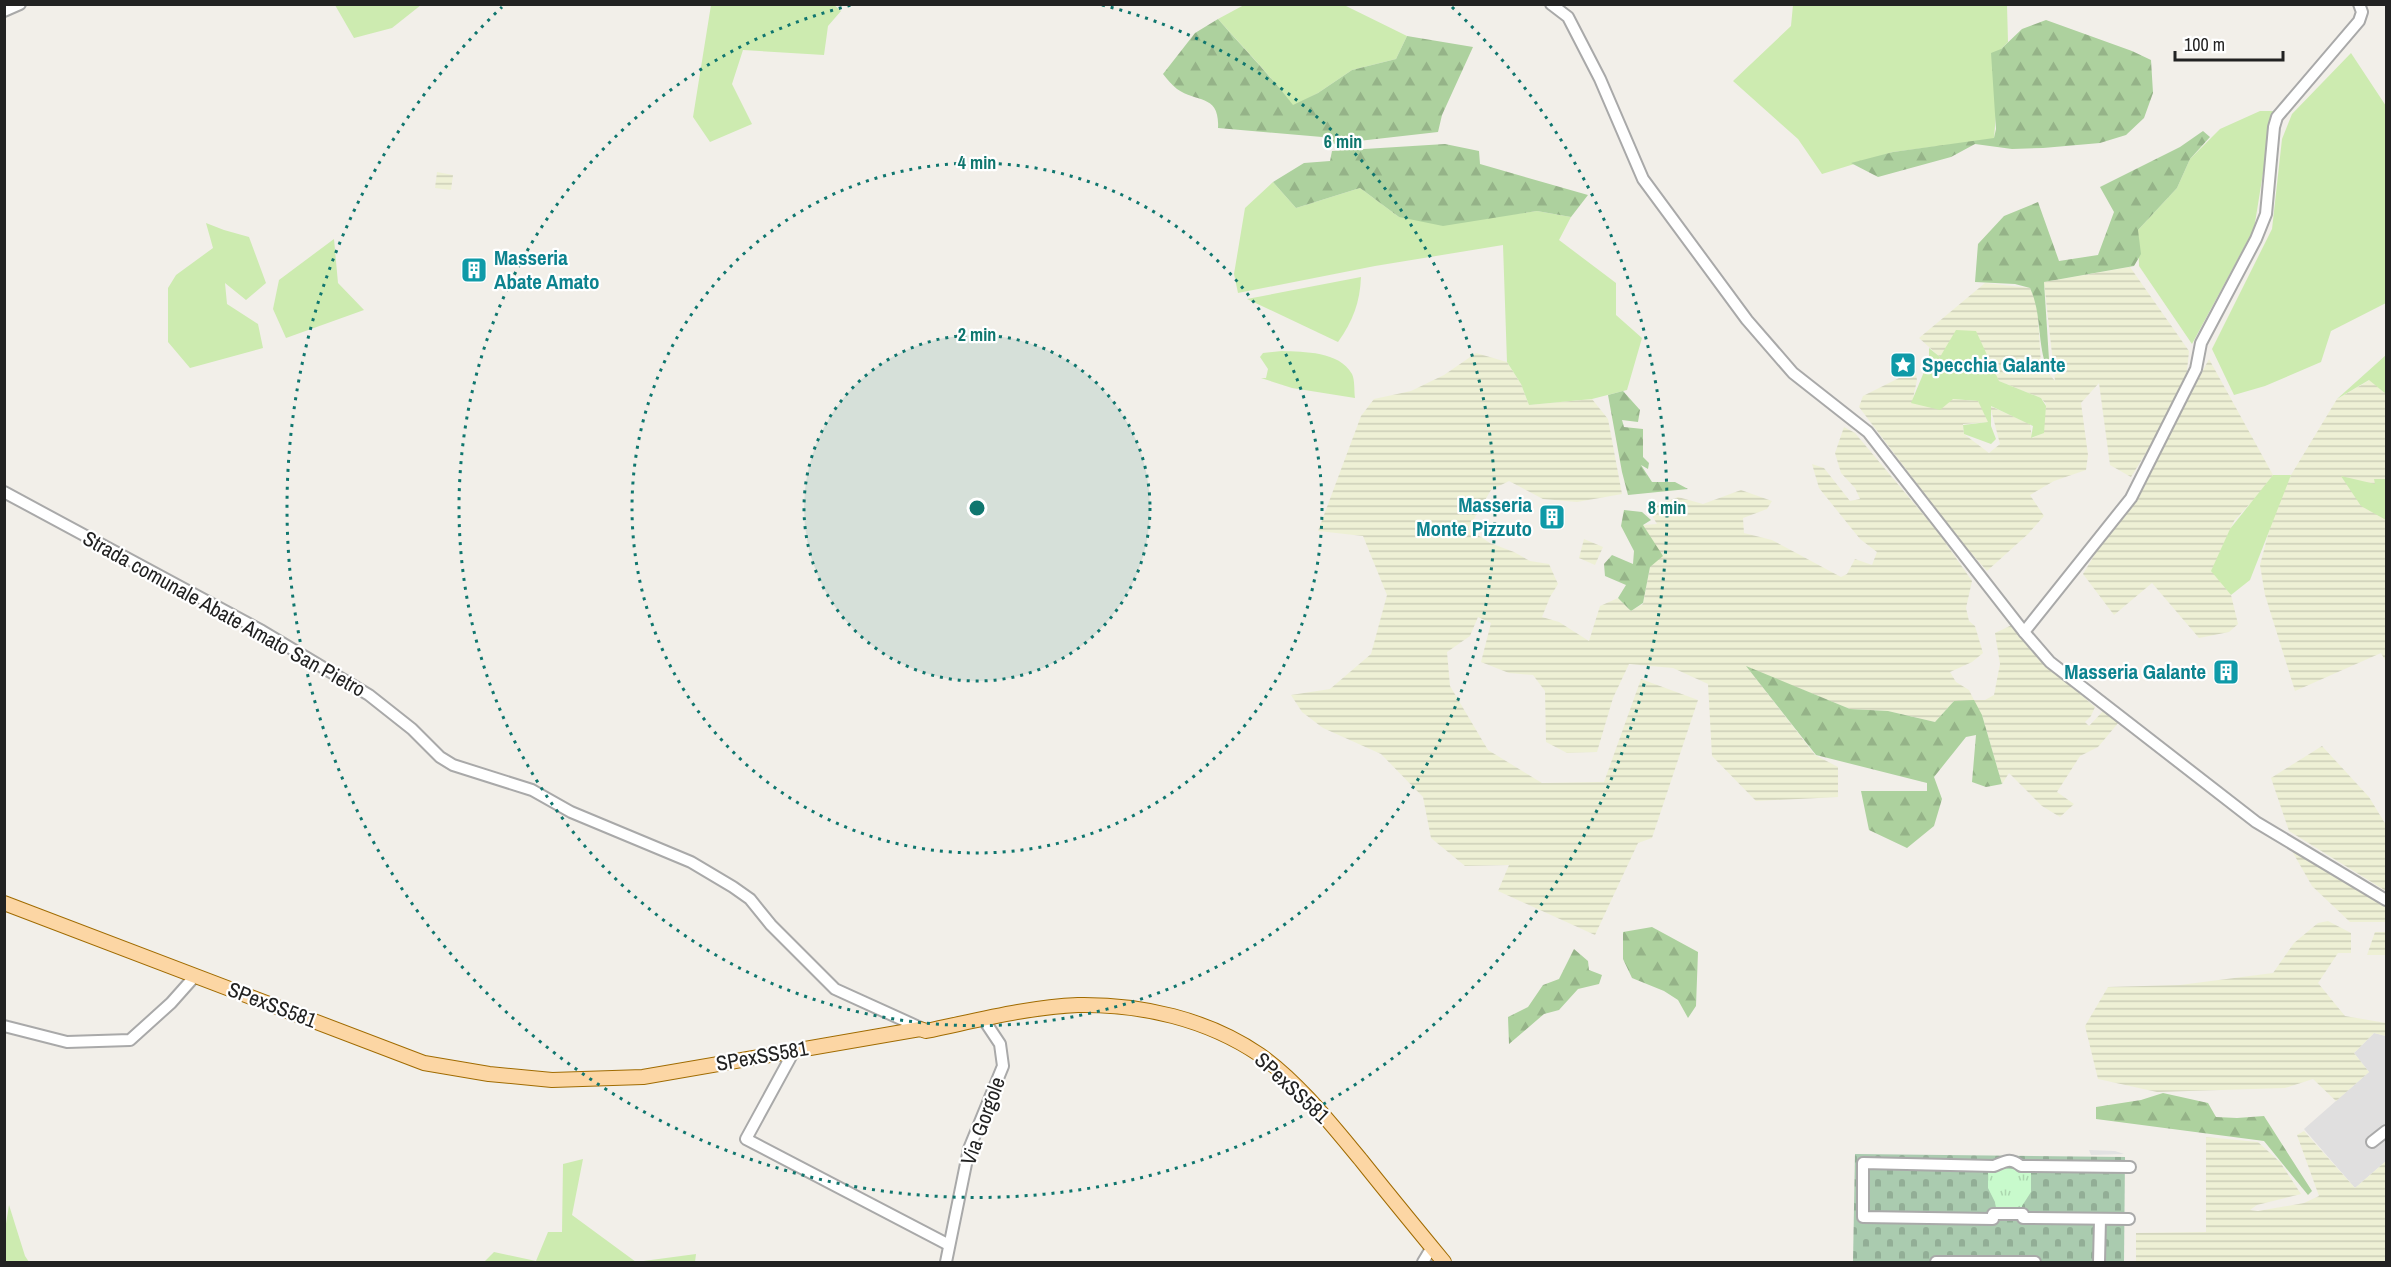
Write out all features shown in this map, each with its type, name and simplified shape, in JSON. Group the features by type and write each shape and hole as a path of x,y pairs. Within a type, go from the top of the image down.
{"main road":[{"name":"SPexSS581","path":"4,903 424,1063 489,1074 552,1080 643,1077 920,1029 926,1031 1076,1005 1122,1006 1158,1012 1228,1036 1261,1056 1327,1118 1444,1263"}],"street":[{"path":"4,10 20,4"},
{"path":"1551,4 1568,17"},
{"path":"1564,4 1643,178 1740,311 1793,373 1868,432 2050,662 2256,822 2386,900"},
{"path":"2024,632 2131,498 2196,369 2201,343 2263,222 2266,214 2274,127 2277,117 2359,21 2362,12 2359,4"},
{"name":"Strada comunale Abate Amato San Pietro","path":"4,492 262,631 359,689 412,729 440,757 453,765 532,790 571,812 691,862 715,876 750,899 771,925 835,989 926,1031"},
{"path":"4,1026 67,1042 130,1040 171,1003 195,976"},
{"name":"Via Gorgole","path":"946,1263 969,1149 1003,1066 1000,1044 984,1020"},
{"path":"794,1051 746,1139 949,1245"},
{"path":"2372,1142 2386,1131"},
{"path":"2129,1219 2023,1218 2023,1214 1993,1214 1992,1219 1863,1217 1863,1163 1994,1166 2010,1156 2021,1166 2130,1167"},
{"path":"2099,1263 2100,1219"},
{"path":"1423,1263 1432,1247"},
{"path":"1936,1263 2035,1263"}],"shaded area":[{"path":"2374,1033 2386,1036 2386,1134 2383,1137 2386,1141 2386,1161 2355,1188 2304,1129 2369,1072 2354,1053"},
{"path":"2089,1150 2115,1151 2124,1154 2091,1155"}],"green space":[{"path":"833,4 841,11 828,26 824,55 743,50 732,84 752,124 710,142 693,117 711,5"},
{"path":"335,5 421,5 392,28 354,38"},
{"path":"1244,5 1344,5 1407,36 1396,59 1352,70 1318,93 1293,106 1218,19"},
{"path":"1793,5 2007,5 2008,42 2001,49 1994,139 1893,152 1822,174 1798,139 1733,81 1791,26"},
{"path":"1218,19 1293,105 1318,93 1352,70 1396,59 1407,36 1473,47 1442,115 1438,132 1332,144 1322,137 1218,128 1218,117 1211,104 1177,89 1170,82 1163,74 1195,33"},
{"path":"2046,20 2151,60 2153,93 2144,118 2126,135 2100,143 2043,148 2012,149 1975,144 1951,157 1878,177 1851,163 1893,152 1994,138 1996,129 1991,53 2001,49 2022,29"},
{"path":"2351,53 2386,106 2386,303 2331,331 2321,362 2265,386 2234,395 2212,349 2272,229 2282,139 2292,114"},
{"path":"2260,111 2273,111 2254,229 2192,344 2139,266 2138,230 2177,188 2190,159 2220,129"},
{"path":"2203,131 2210,137 2190,159 2177,188 2138,230 2141,254 2134,266 2044,282 2050,375 2043,354 2037,310 2030,288 2015,284 1975,282 1978,244 2004,216 2038,202 2059,261 2098,255 2114,212 2100,187 2180,147"},
{"path":"1445,144 1479,151 1480,164 1588,195 1571,217 1537,211 1443,226 1399,217 1360,188 1296,208 1273,182 1304,163 1330,161 1332,151"},
{"path":"437,172 453,175 451,190 435,188"},
{"path":"1273,182 1296,208 1360,188 1399,217 1491,217 1537,211 1571,217 1559,240 1616,283 1616,315 1642,338 1627,390 1592,399 1529,405 1521,384 1507,362 1503,245 1375,266 1238,293 1234,274 1245,208"},
{"path":"206,223 249,237 266,283 246,300 225,283 227,304 258,324 263,348 190,368 168,342 168,288 176,275 213,248"},
{"path":"334,239 338,283 364,310 286,338 273,309 279,280"},
{"path":"2130,267 2189,351 2185,390 2131,477 2110,465 2099,383 2081,403 2088,455 2086,470 2054,481 2030,495 2044,516 2028,534 1987,571 1958,538 1859,407 1863,396 1915,370 1917,380 1912,403 1953,399 1978,401 1989,422 1963,424 1964,434 1989,453 2000,444 1990,406 2030,424 2032,438 2043,433 2046,404 2041,398 1999,381 1988,360 1940,357 1919,338 1985,283 2030,288 2037,303 2041,364 2055,381 2044,282"},
{"path":"1361,277 1355,311 1338,342 1247,299"},
{"path":"1956,330 1976,331 1999,381 2041,398 2046,406 2044,433 2031,438 2033,426 1991,406 1991,426 1996,439 1991,444 1964,434 1963,425 1988,422 1978,401 1953,399 1940,410 1911,403 1929,360 1929,348 1940,357"},
{"path":"1282,351 1320,354 1339,361 1352,374 1355,398 1292,388 1261,378 1266,378 1268,369 1260,357 1263,353"},
{"path":"1476,353 1507,362 1521,384 1529,405 1592,399 1608,419 1622,494 1577,502 1543,499 1509,481 1491,490 1468,529 1490,543 1530,561 1549,564 1558,584 1542,617 1559,622 1589,641 1600,606 1618,598 1631,611 1643,604 1650,567 1643,525 1657,524 1648,509 1678,497 1703,504 1741,490 1772,501 1767,509 1743,518 1744,533 1772,540 1841,577 1847,574 1855,559 1872,565 1877,552 1860,539 1819,488 1812,464 1824,468 1850,501 1860,499 1855,488 1841,473 1835,453 1844,427 1855,433 1938,532 1972,581 1966,608 1969,621 1975,626 1983,653 1972,662 1950,672 1956,682 1969,690 1974,700 1985,700 1994,695 2000,664 1995,633 2012,625 2033,653 2095,707 2085,722 2089,726 2103,711 2119,722 2098,747 2080,756 2057,792 2074,804 2060,817 2042,806 2009,773 2002,784 1982,715 1954,701 1935,722 1888,711 1850,709 1747,667 1815,755 1838,767 1838,797 1756,801 1712,756 1708,684 1673,668 1629,664 1613,698 1597,752 1567,753 1546,742 1545,691 1533,675 1509,673 1481,662 1491,623 1478,617 1470,636 1447,652 1450,686 1488,750 1542,783 1604,782 1641,679 1698,700 1652,838 1638,843 1595,935 1498,891 1509,865 1465,866 1431,838 1423,797 1381,754 1323,728 1302,712 1291,695 1330,689 1371,654 1387,595 1363,536 1318,531 1361,416 1374,399 1411,391 1444,375"},
{"path":"2386,355 2386,394 2369,380 2337,399"},
{"path":"2209,359 2273,475 2234,521 2212,570 2231,595 2238,624 2229,632 2199,638 2152,583 2114,615 2083,574 2183,408"},
{"path":"2370,380 2386,394 2386,662 2381,653 2295,691 2265,595 2260,565 2274,512 2291,475 2337,399"},
{"path":"1623,391 1640,410 1638,422 1622,420 1624,427 1643,429 1643,457 1649,463 1648,469 1641,465 1652,482 1675,482 1688,489 1628,495 1608,395"},
{"path":"2273,475 2291,475 2250,580 2231,595 2211,571 2230,529"},
{"path":"2341,476 2375,484 2374,479 2386,479 2386,520 2361,506"},
{"path":"1624,510 1642,512 1651,520 1643,525 1663,556 1650,567 1643,603 1631,611 1618,598 1626,585 1605,576 1604,564 1612,555 1633,564 1634,551 1621,526"},
{"path":"1584,539 1603,547 1595,565 1579,558"},
{"path":"1746,666 1850,709 1888,711 1935,722 1954,701 1974,700 1982,715 2002,784 1986,787 1972,782 1976,735 1966,737 1934,777 1942,799 1934,826 1907,848 1869,830 1861,791 1927,791 1927,783 1816,755"},
{"path":"2322,746 2369,797 2386,825 2386,891 2289,831 2271,778"},
{"path":"2292,851 2386,904 2386,922 2350,922 2312,886"},
{"path":"2328,921 2351,933 2351,953 2338,953 2318,983 2345,1016 2386,1023 2386,1036 2374,1033 2354,1053 2369,1072 2336,1101 2313,1079 2285,1088 2157,1092 2098,1079 2085,1026 2108,987 2180,985 2273,973 2294,943 2318,923"},
{"path":"1652,927 1698,952 1696,1006 1688,1018 1678,1000 1664,991 1632,978 1623,959 1623,932"},
{"path":"2375,932 2386,932 2386,955 2367,955"},
{"path":"1574,949 1588,961 1589,970 1602,975 1599,984 1578,989 1559,1010 1544,1014 1509,1044 1508,1017 1528,1007 1543,985 1559,979"},
{"path":"2163,1093 2208,1103 2216,1117 2264,1116 2312,1191 2308,1195 2264,1141 2096,1119 2096,1107 2141,1100"},
{"path":"2304,1131 2355,1188 2386,1161 2386,1262 2136,1262 2136,1233 2206,1232 2206,1137 2258,1142 2280,1162 2301,1194 2257,1205 2250,1210 2258,1211 2304,1203 2319,1196 2297,1135"},
{"path":"1855,1154 2125,1157 2124,1262 1853,1262"},
{"path":"583,1159 572,1215 636,1262 484,1262 494,1252 536,1261 548,1232 562,1232 563,1164"},
{"path":"1988,1168 2031,1169 2031,1192 2022,1206 2022,1212 1996,1212 1995,1202 1988,1188"},
{"path":"9,1205 29,1262 5,1262 5,1230"},
{"path":"696,1254 695,1262 636,1262"}],"place":[{"name":"Masseria Abate Amato","path":"474,270"},
{"name":"Specchia Galante","path":"1903,365"},
{"name":"Masseria Monte Pizzuto","path":"1552,517"},
{"name":"Masseria Galante","path":"2226,672"}]}
